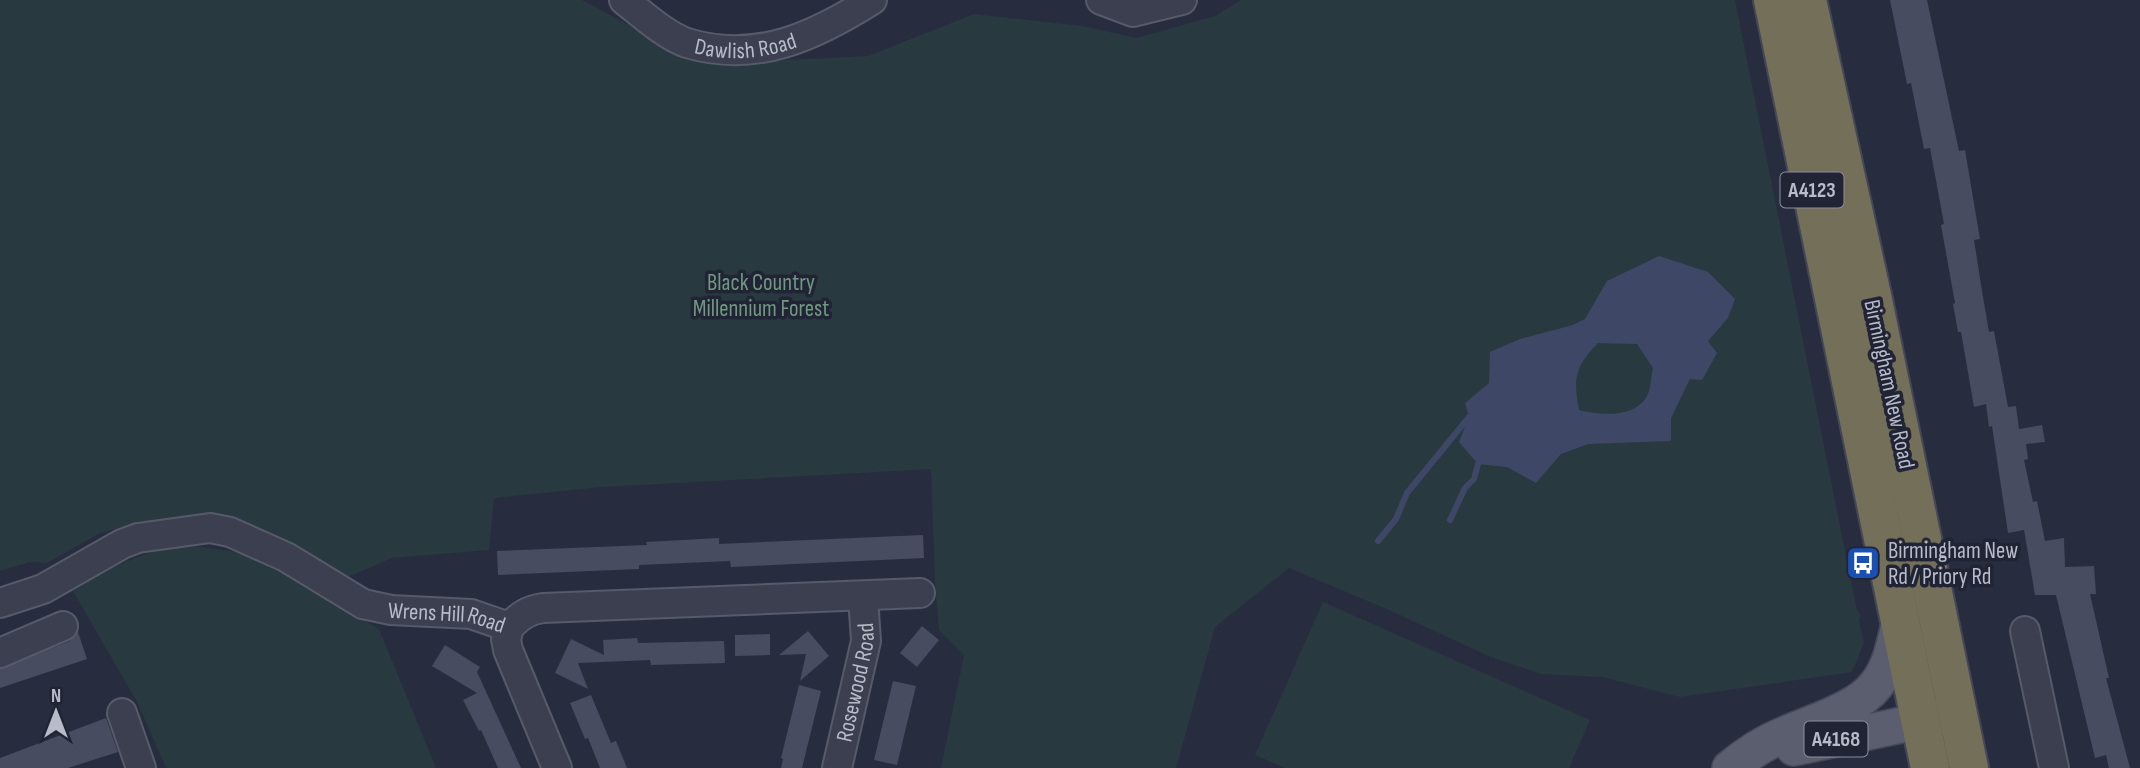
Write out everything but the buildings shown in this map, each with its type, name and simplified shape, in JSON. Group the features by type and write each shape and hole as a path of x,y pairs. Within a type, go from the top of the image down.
{"highway":[{"name":"Birmingham New Road","path":"1773,0 1930,768"},
{"name":"Birmingham New Road","path":"1807,0 1873,300 1969,768"}],"main road":[{"name":"A4168","path":"1730,768 1749,753 1779,737 1847,708 1876,686 1892,654 1899,619"},
{"name":"A4168","path":"1756,768 1790,749 1958,713"}],"street":[{"name":"Dawlish Road","path":"624,0 686,42 732,50 786,44 834,24 872,0"},
{"path":"1101,0 1133,12 1182,0"},
{"name":"Wrens Hill Road","path":"0,603 43,589 122,544 138,538 210,528 230,532 286,557 363,604 391,610 471,614 509,627 521,615 543,608 920,593"},
{"name":"Rosewood Road","path":"837,768 866,641 863,597"},
{"path":"0,653 63,626"},
{"path":"509,627 506,639 508,649 556,768"},
{"path":"2025,631 2054,768"},
{"path":"122,713 136,767"}],"green space":[{"name":"Black Country Millennium Forest","path":"0,0 582,0 681,53 749,62 868,56 974,14 1082,26 1136,38 1215,16 1241,0 1735,0 1857,611 1861,615 1859,620 1864,643 1852,672 1680,697 1602,677 1541,674 1491,657 1289,568 1215,627 1176,768 941,768 964,655 939,630 931,469 602,487 494,498 489,550 392,558 348,577 282,544 154,524 134,524 100,533 47,563 29,562 0,571"},
{"path":"183,545 231,551 264,561 379,629 436,768 166,768 137,702 73,591 126,562"},
{"path":"1323,602 1590,720 1569,768 1285,768 1255,755"}],"water":[{"path":"1659,256 1708,272 1735,299 1728,318 1708,341 1717,353 1702,380 1690,379 1671,418 1671,441 1588,444 1561,454 1536,483 1507,467 1478,464 1459,442 1469,417 1465,403 1489,383 1490,352 1520,339 1573,325 1585,319 1607,281","holes":["1598,343 1637,344 1653,368 1647,396 1641,403 1634,409 1616,414 1579,410 1576,381 1580,366 1590,351"]}],"waterway":[{"path":"1378,541 1396,519 1407,493 1469,417"},
{"path":"1450,520 1465,488 1474,479 1478,464"}],"place":[{"name":"Birmingham New Rd / Priory Rd","path":"1863,563"}]}
